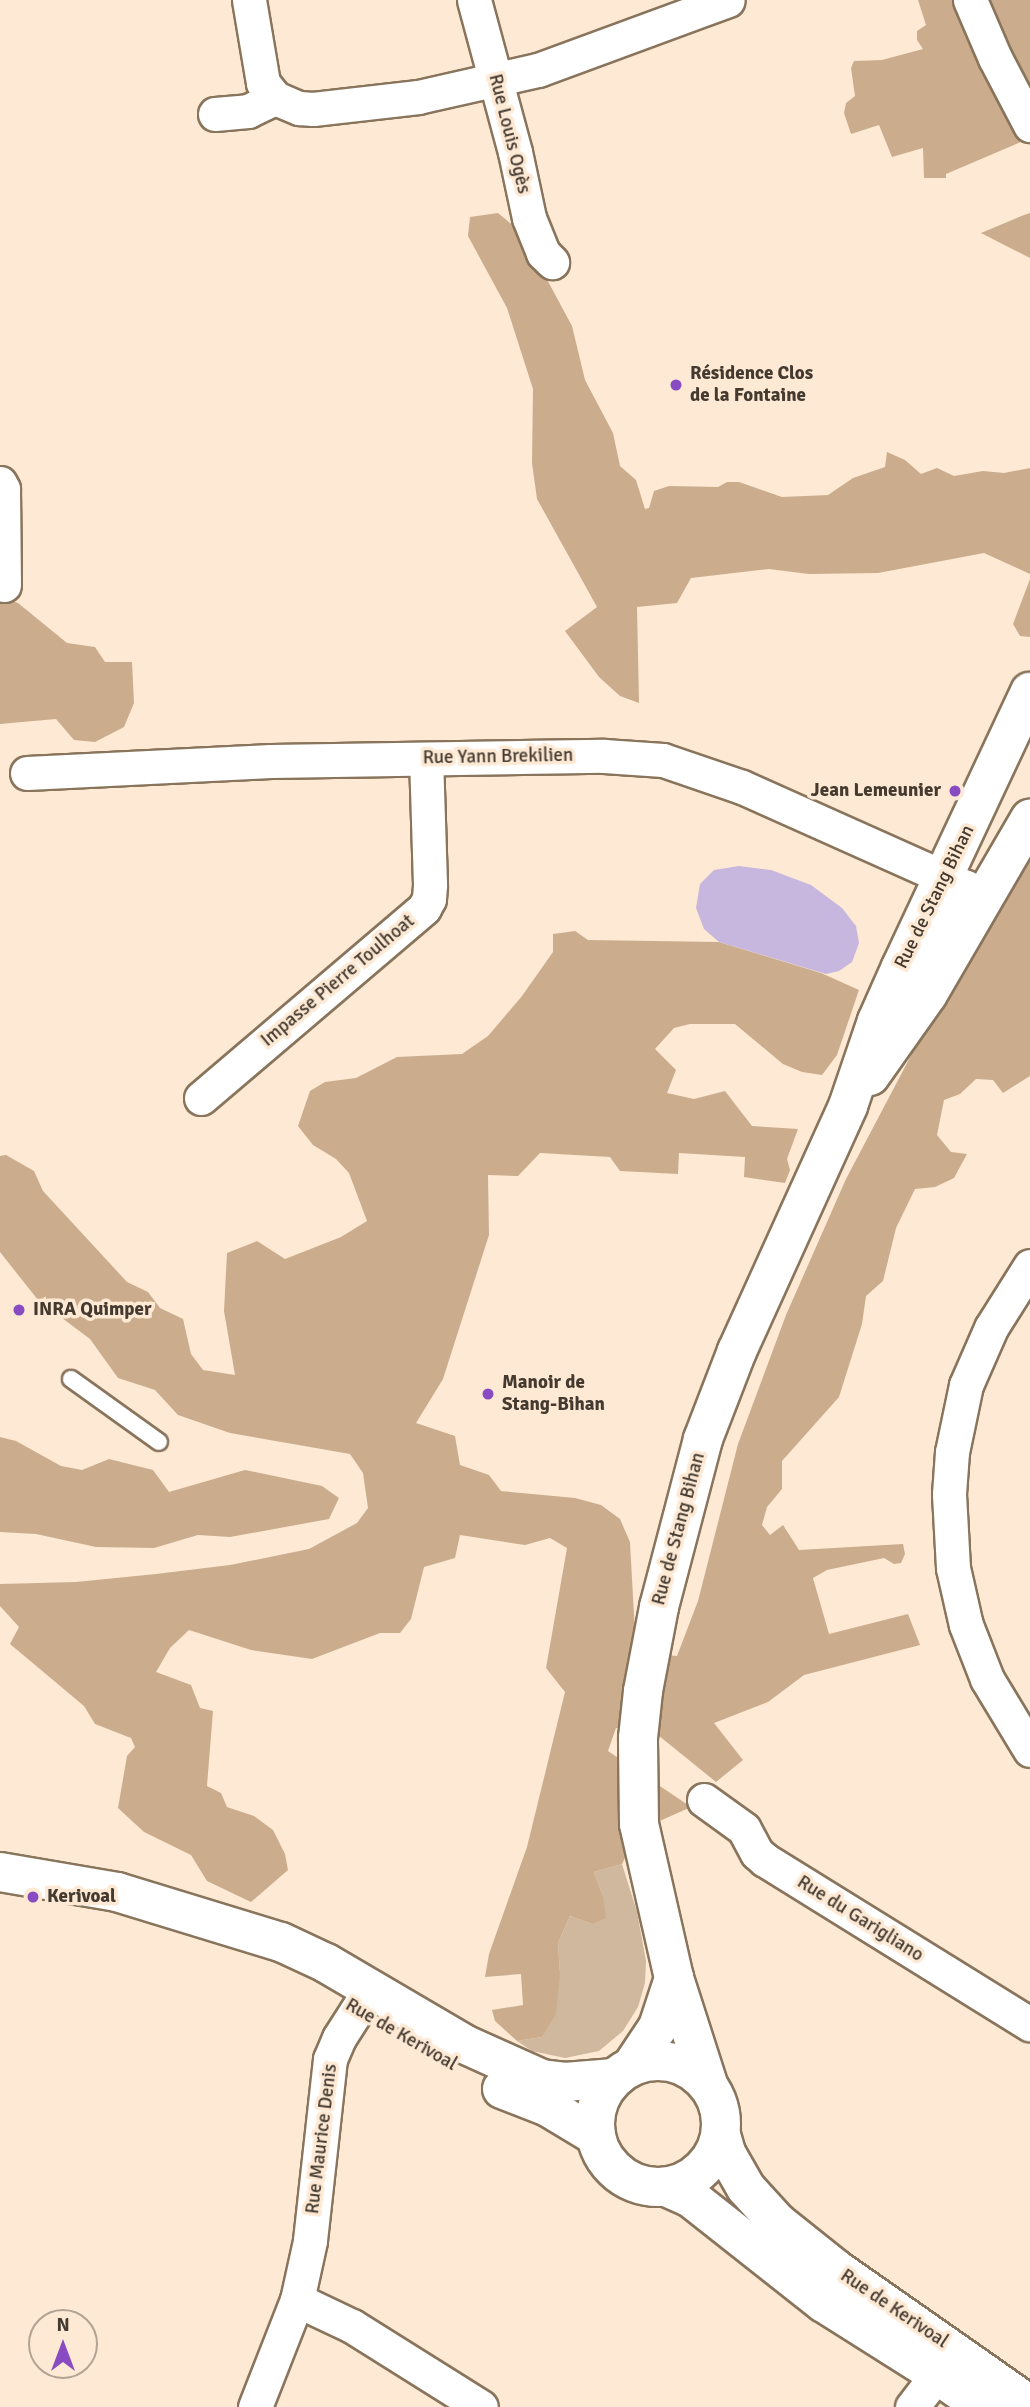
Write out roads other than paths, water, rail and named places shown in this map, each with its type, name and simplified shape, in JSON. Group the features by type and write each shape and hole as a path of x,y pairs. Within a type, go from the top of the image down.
{"street":[{"path":"248,0 262,83 275,98 299,108 313,109 418,97 496,81 567,61 728,0"},
{"name":"Rue Louis Ogès","path":"474,0 529,218 543,253 552,262"},
{"path":"970,0 995,58 1030,125"},
{"path":"215,114 248,111 275,98"},
{"path":"0,483 3,489 3,580"},
{"name":"Rue de Stang Bihan","path":"708,2084 674,1978 639,1824 638,1738 651,1644 703,1439 737,1351 848,1106 877,1021 1027,706"},
{"name":"Rue Yann Brekilien","path":"27,773 204,763 626,755 663,760 742,787 944,877"},
{"name":"Impasse Pierre Toulhoat","path":"201,1098 424,908 429,900 430,884 426,759"},
{"name":"Rue de Stang Bihan","path":"848,1106 928,994 1030,819"},
{"path":"928,994 924,966 966,887 944,877"},
{"path":"1030,1266 1005,1301 971,1373 953,1452 949,1494 953,1568 966,1625 987,1679 1030,1750"},
{"name":"Rue du Garigliano","path":"704,1800 744,1829 757,1853 765,1860 1030,2024"},
{"name":"Rue de Kerivoal","path":"0,1872 117,1892 303,1951 453,2066 548,2107 596,2136"},
{"path":"623,2072 652,2060 673,2062 692,2070 708,2084 722,2118 721,2135 714,2154 702,2170 685,2181 666,2187 651,2187 623,2177 603,2156 596,2136 596,2107 623,2072 658,2027 674,1978"},
{"name":"Rue de Kerivoal","path":"363,1998 542,2079 565,2082 623,2072"},
{"name":"Rue Maurice Denis","path":"255,2407 297,2300 310,2241 330,2059 363,1998"},
{"name":"Rue de Kerivoal","path":"721,2135 726,2152 746,2188 777,2222 946,2362 983,2407"},
{"name":"Rue de Kerivoal","path":"666,2187 691,2198 824,2304 1030,2405"},
{"path":"297,2300 352,2326 481,2407"},
{"path":"912,2407 946,2362"}],"lane":[{"path":"71,1378 159,1442"}],"place":[{"name":"Résidence Clos de la Fontaine","path":"676,385"},
{"name":"Jean Lemeunier","path":"955,791"},
{"name":"INRA Quimper","path":"19,1310"},
{"name":"Manoir de Stang-Bihan","path":"488,1394"},
{"name":"Kerivoal","path":"33,1897"}]}
